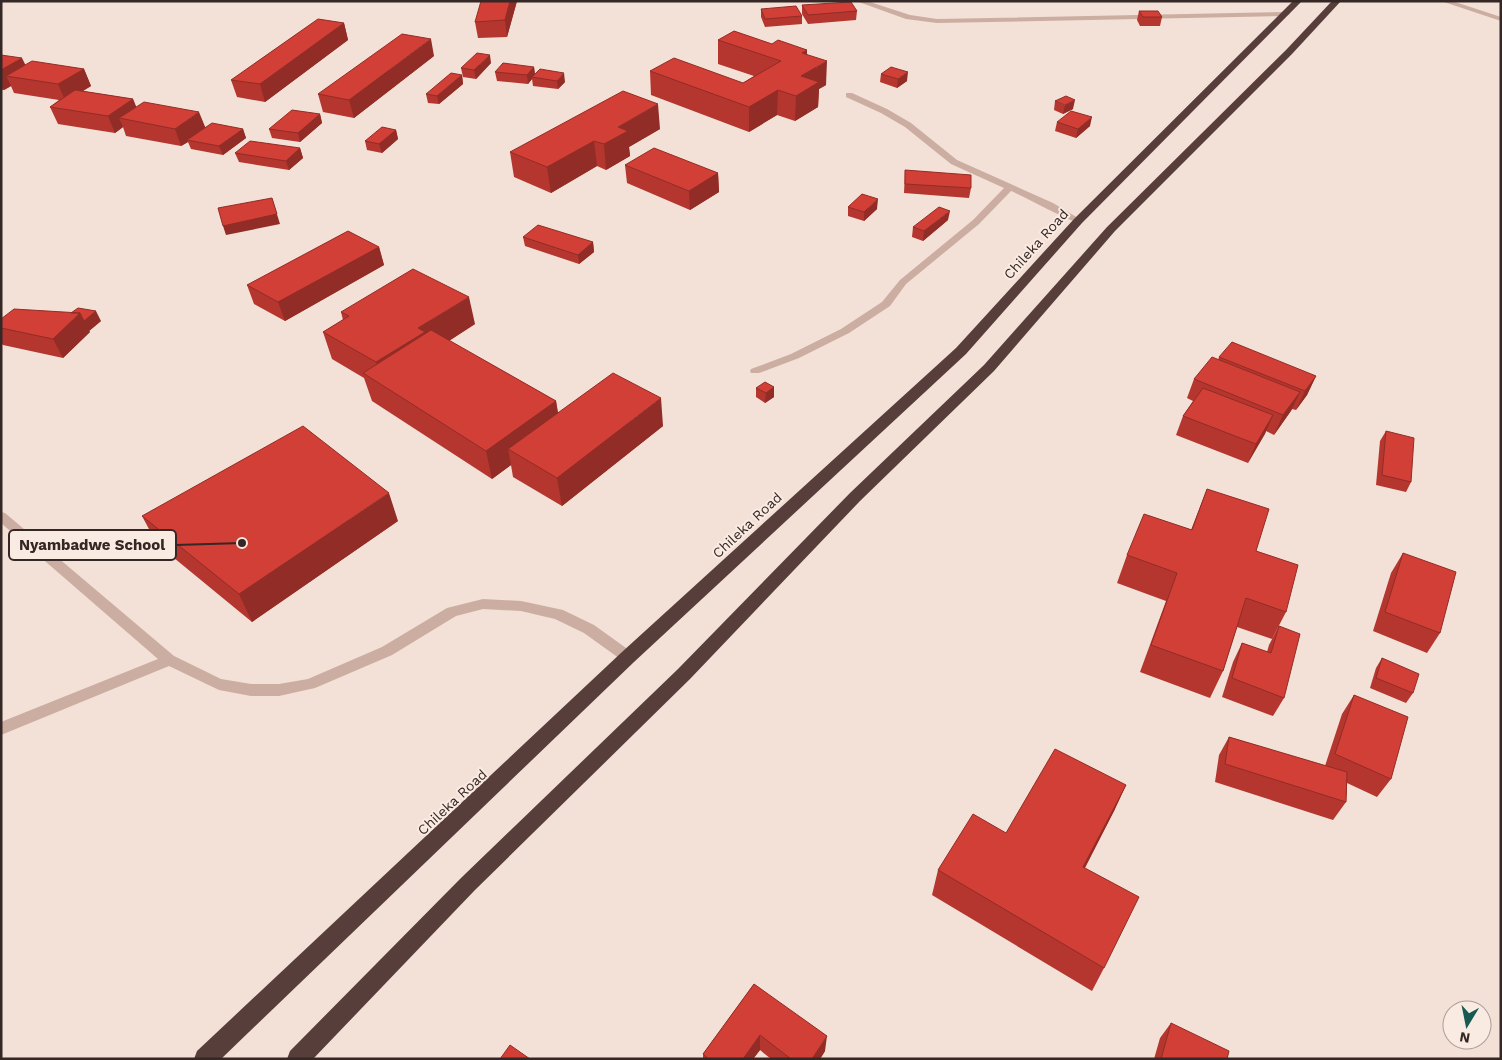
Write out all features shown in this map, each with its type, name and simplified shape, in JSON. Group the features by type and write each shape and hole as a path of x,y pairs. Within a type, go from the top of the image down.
{"highway":[{"name":"Chileka Road","path":"205,1059 628,658 961,350 1078,221 1298,1"},
{"path":"298,1059 468,884 684,674 855,497 989,368 1111,228 1289,52 1337,1"}],"street":[{"path":"859,1 909,17 937,21 1286,14"},
{"path":"1444,1 1501,18"},
{"path":"849,95 884,111 908,125 954,162 1050,206 1078,221"},
{"path":"755,371 795,356 845,331 886,304 903,282 976,222 1009,188"},
{"path":"1,516 169,660 219,684 251,690 279,690 310,684 387,651 452,612 482,604 521,606 558,614 589,629 628,658"},
{"path":"1,729 169,660"}],"building":[{"path":"481,1 510,1 505,20 475,22"},
{"path":"851,2 857,11 808,15 802,5"},
{"path":"796,6 802,16 765,19 761,9"},
{"path":"1139,11 1158,11 1162,17 1143,17"},
{"path":"318,19 344,23 260,84 231,80"},
{"path":"734,31 772,44 778,40 807,50 802,53 827,61 801,76 819,82 796,96 778,90 749,107 650,71 674,58 743,83 781,61 718,40"},
{"path":"402,34 431,39 349,100 318,94"},
{"path":"477,53 490,55 474,70 461,68"},
{"path":"1,55 22,58 1,70"},
{"path":"32,61 84,69 58,84 6,76"},
{"path":"503,63 534,67 527,75 495,72"},
{"path":"891,67 908,72 898,79 881,74"},
{"path":"540,69 564,73 557,81 532,77"},
{"path":"451,73 462,75 437,96 426,94"},
{"path":"75,90 133,99 108,116 50,107"},
{"path":"623,91 658,104 618,127 628,131 604,144 594,141 547,167 510,152"},
{"path":"1066,96 1075,100 1065,105 1055,101"},
{"path":"144,102 199,112 175,129 119,118"},
{"path":"292,110 320,114 298,133 269,129"},
{"path":"1071,111 1092,117 1078,129 1057,122"},
{"path":"212,123 243,129 219,146 187,140"},
{"path":"382,127 396,130 379,144 365,141"},
{"path":"250,141 300,148 286,161 235,153"},
{"path":"654,148 718,173 689,191 625,165"},
{"path":"905,170 971,175 971,188 905,184"},
{"path":"862,194 878,199 864,212 848,207"},
{"path":"272,198 277,214 223,226 218,208"},
{"path":"939,207 950,211 924,231 913,227"},
{"path":"538,225 593,242 578,255 523,237"},
{"path":"348,231 379,247 278,302 247,285"},
{"path":"413,269 469,297 418,328 425,332 376,362 323,332 349,316 341,312"},
{"path":"78,308 96,311 84,321 80,313 71,313"},
{"path":"14,309 80,313 53,339 1,328 1,319"},
{"path":"431,330 556,401 486,451 363,373"},
{"path":"1232,342 1316,376 1305,391 1219,357"},
{"path":"1212,357 1300,392 1283,415 1194,379"},
{"path":"613,373 661,398 557,478 508,449"},
{"path":"765,382 774,387 766,393 756,388"},
{"path":"1203,388 1273,415 1256,444 1183,416"},
{"path":"303,426 389,493 239,594 142,516"},
{"path":"1386,431 1414,438 1411,482 1382,475"},
{"path":"1207,489 1269,509 1256,551 1298,565 1286,612 1246,598 1223,671 1151,645 1177,573 1127,555 1144,514 1192,530"},
{"path":"1403,553 1456,572 1440,633 1385,612"},
{"path":"1279,626 1300,634 1284,698 1232,678 1242,643 1271,653"},
{"path":"1382,658 1419,674 1413,693 1376,678"},
{"path":"1354,695 1408,717 1391,779 1335,754"},
{"path":"1229,737 1347,772 1346,802 1225,764"},
{"path":"1055,749 1126,785 1083,867 1139,897 1104,968 938,870 973,814 1006,833"},
{"path":"754,984 827,1036 812,1059 791,1059 760,1035 743,1059 709,1059 703,1054"},
{"path":"1171,1023 1229,1051 1227,1059 1161,1059"},
{"path":"510,1045 530,1059 500,1059"}],"place":[{"name":"Nyambadwe School","path":"242,543"}]}
